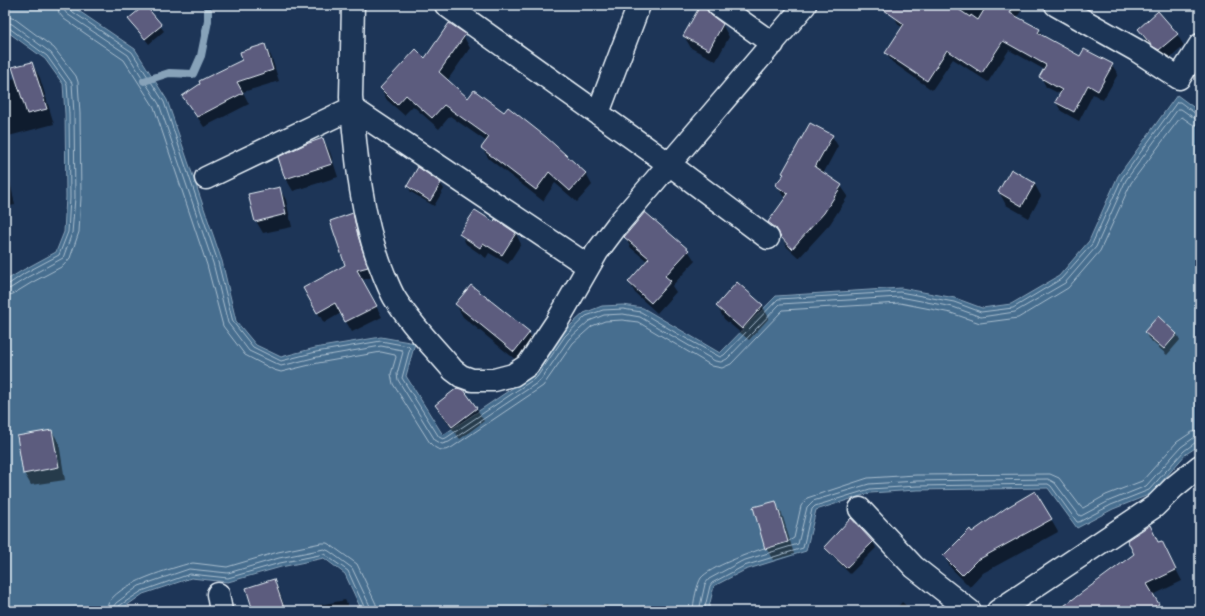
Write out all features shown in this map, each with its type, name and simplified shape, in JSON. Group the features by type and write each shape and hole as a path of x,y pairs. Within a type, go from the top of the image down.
{"street":[{"path":"352,5 352,108 358,165 370,232 377,256 393,296 412,323 453,370 461,376 472,380 494,380 513,375 528,364 558,320 588,266 618,224 805,5"},
{"path":"446,5 669,164 768,238"},
{"path":"598,113 639,5"},
{"path":"718,5 773,44"},
{"path":"1056,5 1136,50 1179,78 1200,46"},
{"path":"206,178 352,108"},
{"path":"352,108 588,266"},
{"path":"998,611 1155,506 1174,487 1200,466"},
{"path":"860,509 914,567 970,611"}],"water":[{"path":"5,5 70,5 135,49 167,100 222,261 236,321 256,345 281,357 315,348 381,337 415,343 406,376 443,435 535,373 562,333 584,313 602,306 623,305 643,308 720,353 776,296 901,288 955,298 982,308 1011,304 1059,276 1089,241 1118,176 1177,95 1200,112 1200,445 1186,454 1151,494 1113,509 1077,528 1048,488 917,490 870,493 816,510 806,551 745,570 714,586 708,611 362,611 345,574 324,558 281,567 228,582 191,578 143,594 119,611 5,611 5,281 56,252 64,232 66,197 65,114 63,84 45,59 5,30"}],"building":[{"path":"145,5 162,25 145,39 128,19"},
{"path":"877,5 952,5 970,17 971,15 978,20 987,5 1014,5 1010,13 1040,29 1038,33 1080,56 1084,49 1113,64 1098,91 1088,85 1074,112 1055,102 1062,90 1039,77 1046,65 1003,41 982,73 947,50 927,81 885,53 904,24"},
{"path":"700,6 706,9 723,24 709,50 683,36"},
{"path":"1158,11 1178,34 1159,50 1152,46 1138,29"},
{"path":"449,23 466,34 439,72 468,98 474,90 504,112 508,107 546,137 586,173 570,191 549,172 536,190 481,148 489,137 444,105 432,118 406,95 397,105 380,88 416,49 425,58"},
{"path":"265,44 273,70 237,82 243,93 197,117 182,96 200,84 199,81 242,60 240,52"},
{"path":"32,62 47,109 27,114 12,67"},
{"path":"810,123 833,135 815,167 842,185 824,213 792,249 780,236 776,228 768,222 788,194 775,185 784,174 782,173"},
{"path":"323,138 332,164 285,179 278,157"},
{"path":"418,167 441,183 430,201 407,186"},
{"path":"1011,169 1035,183 1022,206 998,192"},
{"path":"280,187 286,214 255,222 248,194"},
{"path":"475,210 494,222 495,219 516,233 502,255 483,243 480,248 459,234"},
{"path":"645,212 689,250 665,276 671,281 651,303 628,282 649,258 624,237"},
{"path":"353,213 358,236 368,267 357,270 377,306 345,322 335,303 317,313 303,288 345,265 330,221"},
{"path":"737,282 763,305 742,329 716,306"},
{"path":"471,285 530,332 514,352 455,304"},
{"path":"1158,316 1177,334 1164,349 1144,332"},
{"path":"457,388 464,390 477,408 452,427 435,405"},
{"path":"52,430 59,467 23,474 17,436"},
{"path":"1035,491 1052,519 976,561 962,575 943,556 970,529 972,532 1006,508"},
{"path":"776,501 788,542 765,549 753,507"},
{"path":"851,518 873,542 846,568 824,547"},
{"path":"1150,525 1158,542 1162,541 1176,570 1147,584 1159,604 1148,611 1057,611 1134,554 1127,540"},
{"path":"274,579 285,611 253,611 246,588"}],"waterway":[{"path":"144,81 169,73 193,74 201,56 208,21 208,5"}]}
